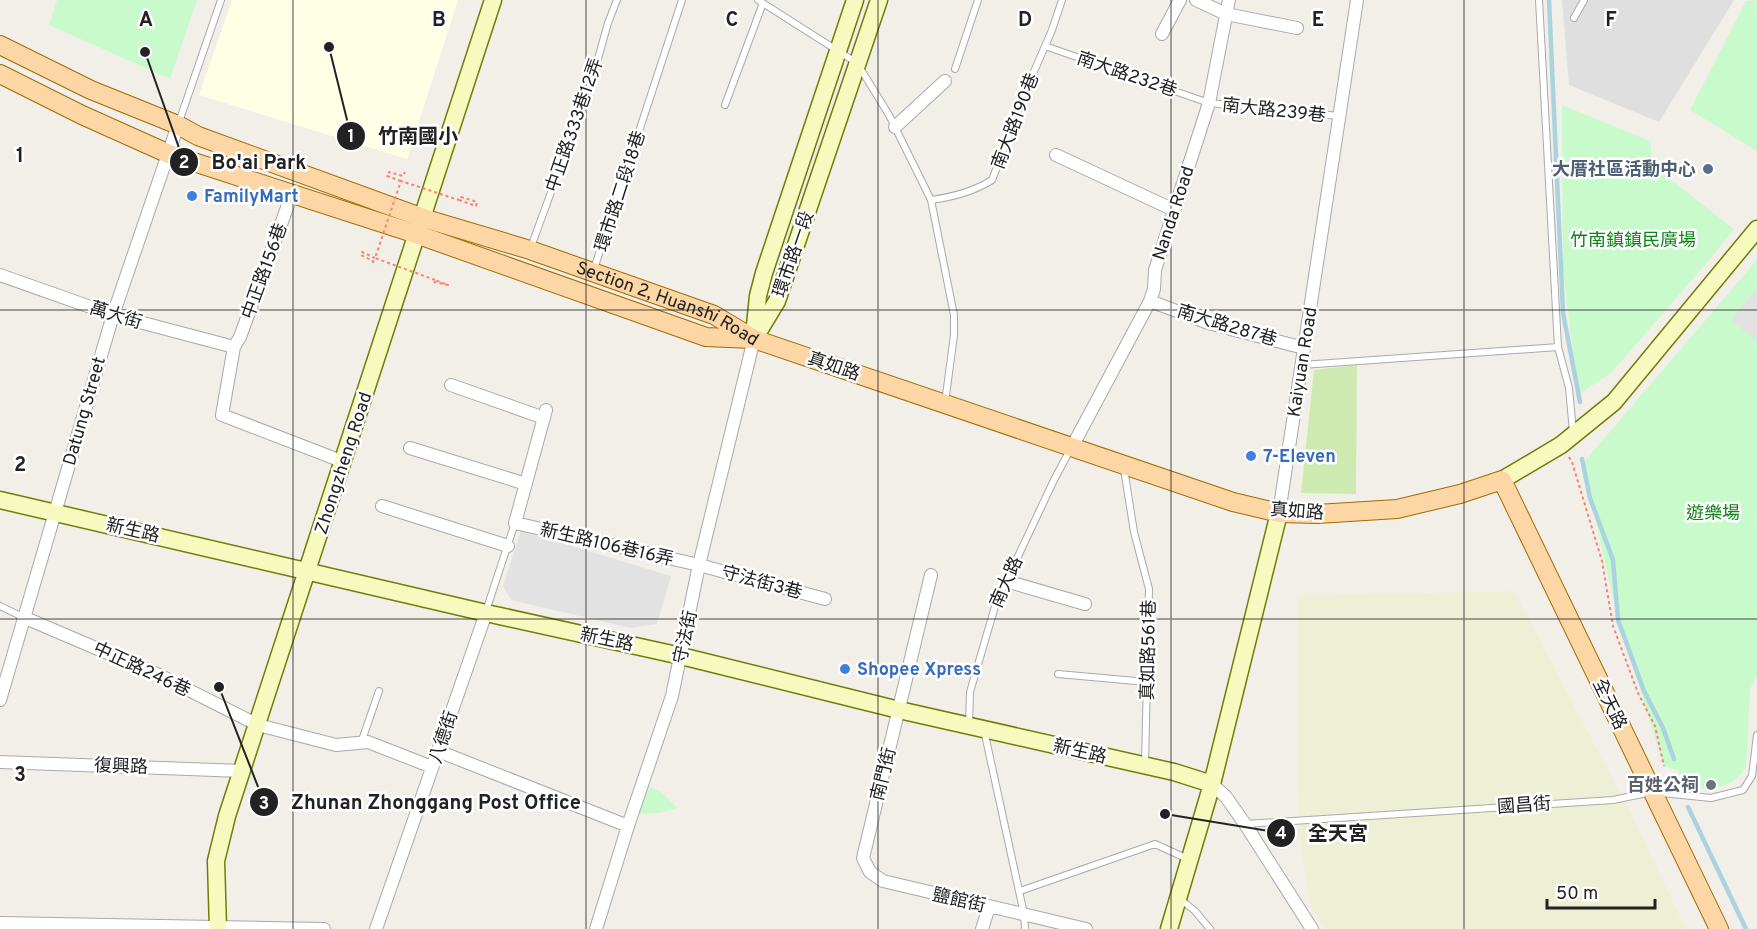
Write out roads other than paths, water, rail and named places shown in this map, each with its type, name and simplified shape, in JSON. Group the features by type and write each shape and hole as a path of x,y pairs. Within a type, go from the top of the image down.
{"main road":[{"name":"Section 2, Huanshi Road","path":"0,45 91,90 419,226 706,337 754,339"},
{"name":"Section 2, Huanshi Road","path":"0,74 82,115 169,154 292,194 419,226 530,250 714,315 754,339"},
{"name":"真如路","path":"754,339 1233,502 1279,513 1317,514 1397,509 1460,494 1502,480"},
{"name":"全天路","path":"1502,480 1719,929"}],"street":[{"name":"Zhongzheng Road","path":"218,928 216,861 227,816 493,0"},
{"name":"環市路一段","path":"754,339 758,296 764,273 855,0"},
{"name":"環市路一段","path":"754,339 777,302 879,0"},
{"path":"1162,34 1180,0"},
{"path":"1196,0 1226,14 1297,28"},
{"name":"Nanda Road","path":"1072,447 1150,301 1154,289 1155,270 1209,103 1229,0"},
{"name":"Kaiyuan Road","path":"1169,929 1212,784 1279,513 1357,0"},
{"path":"895,127 945,81"},
{"name":"Datung Street","path":"0,700 113,315 178,125"},
{"path":"1056,156 1174,210"},
{"name":"中正路156巷","path":"292,194 240,337 234,347 222,415 344,462"},
{"name":"真如路","path":"1502,480 1567,440 1614,402 1757,229"},
{"name":"萬大街","path":"1,277 113,315 234,347"},
{"name":"南大路287巷","path":"1150,301 1208,323 1304,348"},
{"name":"守法街","path":"596,929 672,696 699,566 754,339"},
{"path":"451,385 545,414 516,524"},
{"path":"410,448 526,484"},
{"name":"新生路","path":"0,500 681,656 899,710 1145,765 1212,784"},
{"path":"382,506 508,546"},
{"name":"新生路106巷16弄","path":"516,524 699,566"},
{"name":"守法街3巷","path":"699,566 825,599"},
{"name":"南門街","path":"868,838 931,575"},
{"path":"1006,581 1085,604"},
{"name":"八德街","path":"376,929 486,613"},
{"name":"中正路246巷","path":"23,616 159,675 258,725 336,745 368,742 432,767"},
{"path":"438,751 628,826"},
{"name":"復興路","path":"0,762 243,771"},
{"path":"1212,784 1226,797 1245,824 1312,929"},
{"name":"鹽館街","path":"868,838 863,858 870,872 883,881 1086,929"},
{"path":"982,929 989,907"},
{"path":"0,923 324,929"}],"lane":[{"path":"178,125 221,0"},
{"name":"中正路333巷12弄","path":"530,250 592,80 617,0"},
{"name":"環市路二段18巷","path":"593,272 682,0"},
{"path":"955,69 978,0"},
{"name":"南大路190巷","path":"931,200 956,196 981,187 992,180 1062,0"},
{"path":"1539,0 1558,347 1569,388 1567,440"},
{"path":"1574,18 1584,0"},
{"path":"725,105 760,1 857,63 895,127 931,200 954,315 954,335 945,403"},
{"name":"南大路232巷","path":"1045,46 1209,103"},
{"name":"南大路239巷","path":"1209,103 1340,116"},
{"path":"1301,365 1558,347"},
{"name":"南大路","path":"1025,929 1020,891 976,728 970,692 996,603 1072,447"},
{"name":"真如路561巷","path":"1124,464 1134,532 1149,589 1145,765"},
{"path":"486,613 516,524"},
{"path":"0,606 23,616"},
{"path":"1058,674 1147,682"},
{"path":"361,743 379,692"},
{"name":"國昌街","path":"1245,824 1613,800 1652,792 1711,798 1743,790 1752,776 1757,735"},
{"path":"1020,891 1155,844 1189,860"},
{"path":"1177,897 1195,911 1210,929"}],"waterway":[{"path":"1549,0 1563,313 1580,402"},
{"path":"1582,459 1590,498 1613,560 1618,620 1644,691 1663,728 1674,759"},
{"path":"1688,807 1746,929"}],"place":[{"name":"竹南國小","path":"329,47"},
{"name":"Bo'ai Park","path":"145,52"},
{"name":"大厝社區活動中心","path":"1708,169"},
{"name":"FamilyMart","path":"192,196"},
{"name":"7-Eleven","path":"1251,456"},
{"name":"Shopee Xpress","path":"845,669"},
{"name":"Zhunan Zhonggang Post Office","path":"219,687"},
{"name":"百姓公祠","path":"1711,785"},
{"name":"全天宮","path":"1165,814"}],"park label":[{"name":"竹南鎮鎮民廣場","path":"1633,240"},
{"name":"遊樂場","path":"1713,513"}]}
